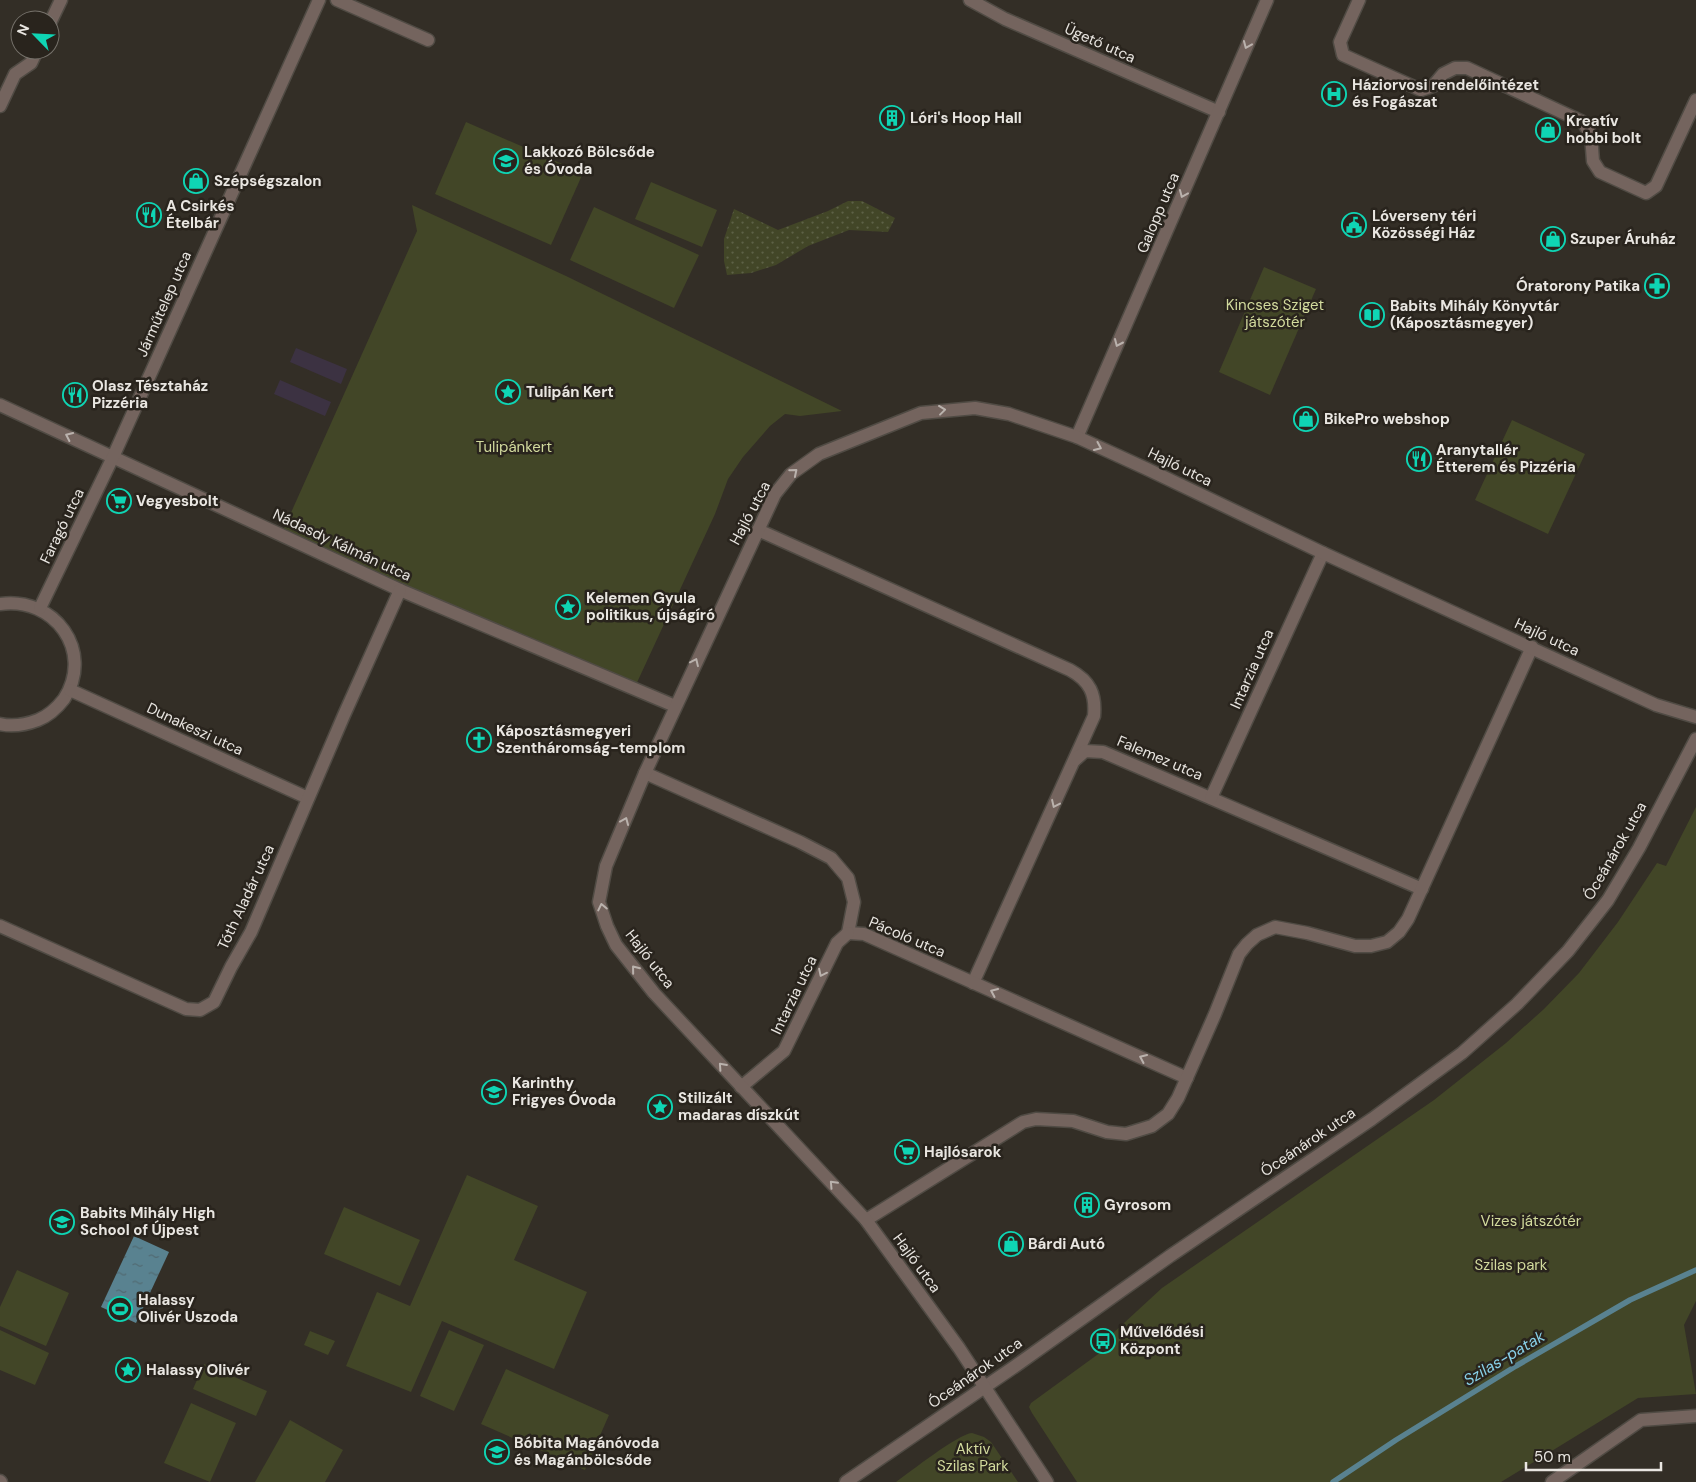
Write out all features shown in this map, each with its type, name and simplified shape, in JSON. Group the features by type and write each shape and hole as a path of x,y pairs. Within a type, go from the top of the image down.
{"street":[{"name":"Járműtelep utca","path":"113,457 319,0"},
{"path":"337,0 428,40"},
{"name":"Ügető utca","path":"970,0 1005,19 1219,112"},
{"name":"Galopp utca","path":"1077,437 1267,0"},
{"path":"1360,0 1340,42 1343,55 1421,90 1433,86 1443,74 1455,68 1467,68 1583,122 1591,135 1593,161 1600,172 1646,193 1656,186 1696,100"},
{"path":"0,106 15,74 32,60"},
{"name":"Nádasdy Kálmán utca","path":"0,405 400,590 675,706"},
{"name":"Hajló utca","path":"1047,1482 984,1386 866,1220 654,993 616,945 599,902 606,866 675,706 775,494 791,474 819,454 921,412 975,408 1009,414 1077,437 1323,553 1656,705 1696,717"},
{"name":"Faragó utca","path":"40,608 113,457"},
{"path":"758,530 1077,674 1090,688 1096,702 1094,716 973,983"},
{"name":"Intarzia utca","path":"1211,798 1323,553"},
{"name":"Tóth Aladár utca","path":"0,926 186,1009 200,1010 214,1002 230,967 251,932 400,590"},
{"path":"0,604 21,603 40,608 56,619 67,634 74,652 74,671 70,690 59,705 45,718 28,724 9,726 0,724"},
{"path":"866,1220 1023,1122 1036,1118 1073,1121 1107,1132 1126,1134 1152,1126 1168,1114 1187,1078 1239,954 1257,935 1275,927 1307,933 1355,946 1370,946 1387,942 1399,932 1408,919 1422,889 1532,647"},
{"name":"Dunakeszi utca","path":"70,690 308,798"},
{"name":"Óceánárok utca","path":"846,1482 1014,1367 1170,1256 1372,1119 1462,1053 1517,1004 1568,951 1608,900 1639,848 1696,738"},
{"name":"Falemez utca","path":"1075,760 1085,751 1103,752 1422,889"},
{"name":"Pácoló utca","path":"645,773 800,842 831,858 848,878 854,902 848,933 864,934 1187,1078"},
{"name":"Intarzia utca","path":"741,1087 784,1051 837,943 848,933"},
{"path":"1554,1482 1642,1420 1696,1416"}],"shaded area":[{"path":"296,348 347,369 341,384 290,362"},
{"path":"280,380 331,402 325,416 274,394"}],"green space":[{"path":"466,122 583,173 551,245 435,194"},
{"path":"651,182 717,210 702,247 635,219"},
{"path":"848,201 862,201 895,218 888,232 849,230 808,246 776,265 751,273 727,275 724,261 724,239 734,209 778,230 828,211"},
{"name":"Tulipánkert","path":"412,205 566,276 842,411 800,416 785,414 770,426 743,457 728,479 715,514 634,689 281,535 417,231"},
{"path":"594,207 699,255 674,308 570,260"},
{"name":"Kincses Sziget játszótér","path":"1264,267 1316,289 1270,395 1219,372"},
{"path":"1512,420 1585,454 1548,534 1475,500"},
{"name":"Szilas park","path":"1696,807 1696,1301 1684,1325 1696,1394 1638,1398 1501,1482 1077,1482 1032,1413 1029,1407 1031,1403 1112,1344 1111,1335 1162,1288 1434,1100 1506,1043 1544,1009 1579,973 1618,922 1657,863 1666,866"},
{"path":"467,1175 538,1206 514,1260 587,1292 554,1369 442,1321 411,1392 346,1366 377,1292 410,1306"},
{"path":"344,1207 420,1240 400,1286 324,1254"},
{"path":"17,1270 69,1293 46,1346 0,1326 0,1307"},
{"path":"0,1330 49,1353 35,1385 0,1370"},
{"path":"449,1330 484,1345 454,1411 420,1396"},
{"path":"310,1331 335,1341 328,1355 304,1345"},
{"path":"204,1364 267,1391 256,1416 193,1389"},
{"path":"506,1369 609,1415 585,1470 481,1424"},
{"path":"191,1403 236,1423 210,1482 164,1463"},
{"path":"290,1420 343,1450 325,1482 255,1482"},
{"name":"Aktív Szilas Park","path":"972,1433 984,1437 991,1442 1018,1482 896,1482 945,1446"}],"water":[{"path":"134,1236 169,1252 136,1323 101,1307"}],"waterway":[{"name":"Szilas-patak","path":"1333,1482 1396,1440 1516,1366 1630,1300 1696,1270"}],"place":[{"name":"Háziorvosi rendelőintézet és Fogászat","path":"1334,94"},
{"name":"Lóri's Hoop Hall","path":"892,118"},
{"name":"Kreatív hobbi bolt","path":"1548,130"},
{"name":"Lakkozó Bölcsőde és Óvoda","path":"506,161"},
{"name":"Szépségszalon","path":"196,181"},
{"name":"A Csirkés Ételbár","path":"149,215"},
{"name":"Lóverseny téri Közösségi Ház","path":"1354,225"},
{"name":"Szuper Áruház","path":"1553,239"},
{"name":"Óratorony Patika","path":"1657,286"},
{"name":"Babits Mihály Könyvtár (Káposztásmegyer)","path":"1372,315"},
{"name":"Tulipán Kert","path":"508,392"},
{"name":"Olasz Tésztaház Pizzéria","path":"75,395"},
{"name":"BikePro webshop","path":"1306,419"},
{"name":"Aranytallér Étterem és Pizzéria","path":"1419,459"},
{"name":"Vegyesbolt","path":"119,501"},
{"name":"Kelemen Gyula politikus, újságíró","path":"568,607"},
{"name":"Káposztásmegyeri Szentháromság-templom","path":"479,740"},
{"name":"Karinthy Frigyes Óvoda","path":"494,1092"},
{"name":"Stilizált madaras díszkút","path":"660,1107"},
{"name":"Hajlósarok","path":"907,1152"},
{"name":"Gyrosom","path":"1087,1205"},
{"name":"Babits Mihály High School of Újpest","path":"62,1222"},
{"name":"Bárdi Autó","path":"1011,1244"},
{"name":"Halassy Olivér Uszoda","path":"120,1309"},
{"name":"Művelődési Központ","path":"1103,1341"},
{"name":"Halassy Olivér","path":"128,1370"},
{"name":"Bóbita Magánóvoda és Magánbölcsőde","path":"497,1452"}],"park label":[{"name":"Vizes játszótér","path":"1531,1221"}]}
